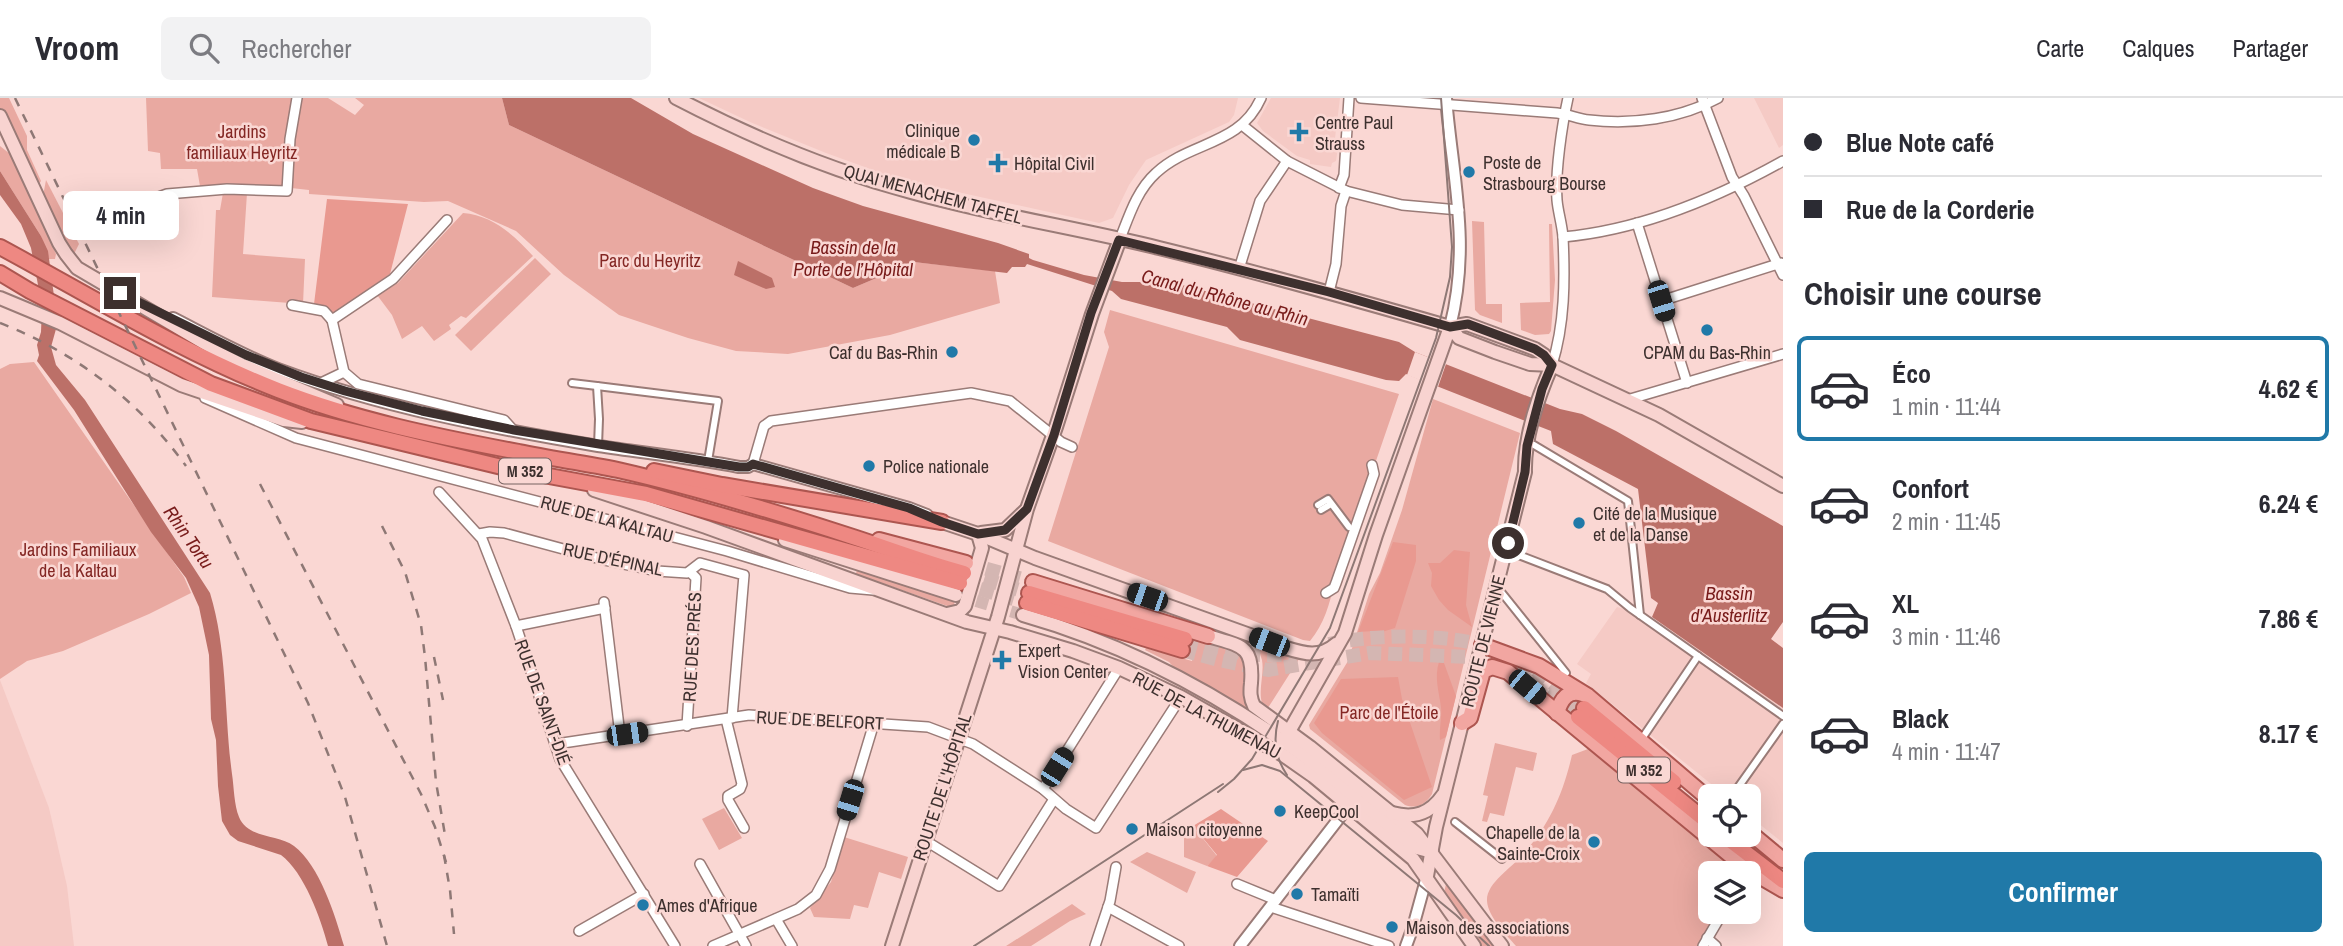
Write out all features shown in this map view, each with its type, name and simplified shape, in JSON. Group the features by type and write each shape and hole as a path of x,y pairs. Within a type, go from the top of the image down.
{"highway":[{"name":"M 352","path":"0,247 200,355 279,390 363,417 518,452 618,470 727,499 856,538 961,579"},
{"name":"M 352","path":"0,273 174,367 234,394 310,421 506,468 646,494 961,579"},
{"path":"618,470 659,471 722,485 942,522"},
{"path":"1028,599 1184,645"},
{"name":"M 352","path":"1583,707 1698,802"},
{"name":"M 352","path":"1583,707 1698,813"},
{"path":"1739,847 1783,881"},
{"path":"1754,847 1783,869"}],"main road":[{"name":"QUAI MENACHEM TAFFEL","path":"676,98 744,132 821,163 933,198 1239,269 1450,327 1468,324 1535,349 1552,365 1700,437 1783,486"},
{"path":"0,116 15,153 71,262 240,364 363,417"},
{"path":"0,135 15,153"},
{"path":"1018,549 1027,509 1119,240"},
{"path":"0,298 60,323 180,386 284,420 302,422"},
{"path":"1285,743 1344,636 1450,327"},
{"name":"ROUTE DE VIENNE","path":"1427,876 1445,792 1525,472 1531,431 1552,365"},
{"path":"234,394 260,407 302,422 427,455 658,503 857,562 961,579"},
{"name":"RUE DE LA THUMENAU","path":"594,490 706,527 967,622 1073,651 1119,668 1285,743 1299,766 1358,802"},
{"path":"978,534 1005,530 1027,509"},
{"path":"942,522 1236,631 1308,654 1324,653 1344,636"},
{"path":"947,614 960,611 965,606 982,548 978,534"},
{"name":"ROUTE DE L'HÔPITAL","path":"892,946 1018,549"},
{"path":"1028,599 1236,644 1246,651 1252,663 1251,700 1285,743"},
{"path":"1028,599 1086,636 1136,656 1203,691 1285,743 1417,848 1432,852"},
{"path":"1236,631 1251,643 1261,663 1258,698 1260,711"},
{"path":"1482,645 1539,666 1583,707 1641,740 1649,750 1698,790"},
{"path":"1462,723 1470,719 1481,676 1488,668 1499,667 1734,861"},
{"path":"1557,713 1561,702 1574,692 1583,707"},
{"path":"1358,802 1403,815 1423,814 1436,805 1445,792"},
{"path":"1358,802 1427,876 1435,893 1474,946"},
{"path":"1390,812 1417,834 1502,946"},
{"path":"1761,842 1783,860"},
{"path":"1761,879 1783,890"}],"street":[{"path":"123,210 167,194 227,189 287,191 290,139 298,98"},
{"path":"1119,240 1141,189 1154,174 1178,157 1231,134 1251,116 1261,98"},
{"path":"1329,292 1336,264 1349,98"},
{"path":"1361,98 1446,101 1564,114 1587,120 1636,120 1672,115 1718,98"},
{"path":"1552,365 1563,309 1563,237 1557,197 1564,114 1568,98"},
{"path":"1446,101 1461,235 1459,284 1450,327"},
{"path":"1703,102 1732,177 1781,263 1783,275"},
{"path":"1242,125 1287,161 1343,189 1392,203 1459,210"},
{"path":"1239,269 1260,201 1287,161"},
{"path":"1563,237 1637,223 1682,209 1738,186 1783,161"},
{"path":"332,320 393,279 447,220"},
{"path":"1637,223 1687,383"},
{"path":"1661,301 1781,263"},
{"path":"136,302 246,355 321,383 402,406 598,446 748,467 753,464 764,426 771,421 971,393 1010,401 1061,442 1072,447"},
{"path":"292,305 324,311 332,320 344,372 365,387 505,420 514,430"},
{"path":"1627,400 1783,354"},
{"path":"321,383 344,372"},
{"path":"572,383 718,401 708,461"},
{"name":"RUE DE LA KALTAU","path":"180,386 296,438 719,549 850,588 878,590"},
{"path":"597,386 598,446"},
{"path":"1534,445 1628,501 1640,615"},
{"path":"753,464 909,508 942,522"},
{"path":"1330,590 1374,474 1372,465"},
{"name":"RUE DE SAINT-DIÉ","path":"439,492 479,534 516,626 560,759 644,894 672,945"},
{"path":"1319,507 1328,499 1349,527"},
{"name":"RUE D'ÉPINAL","path":"479,534 490,531 504,533 657,571 690,572 698,564 705,563 744,575 729,718"},
{"path":"1516,554 1607,589 1783,716"},
{"name":"RUE DES PRÉS","path":"687,726 696,578 690,572"},
{"path":"1502,593 1566,673"},
{"path":"516,626 604,605 620,735"},
{"path":"1641,740 1698,656"},
{"path":"1043,789 1119,668"},
{"name":"RUE DE BELFORT","path":"556,744 729,718 759,716 928,727 959,737 1043,789 1066,809 1096,828 1181,697"},
{"path":"729,718 742,784 740,789 728,796 728,800 744,828"},
{"path":"713,946 776,919 806,904 816,895 824,883 874,723"},
{"path":"1740,784 1783,724"},
{"path":"926,841 999,886 1054,799"},
{"path":"1240,946 1329,831 1358,802"},
{"path":"1455,821 1502,859"},
{"path":"700,863 746,946"},
{"path":"1095,946 1108,907 1116,867"},
{"path":"1406,946 1427,876"},
{"path":"1237,884 1274,903 1389,946"},
{"path":"579,931 644,894"},
{"path":"1108,907 1179,946"},
{"path":"776,919 792,946"},
{"path":"1716,924 1705,942 1716,946"}],"shaded area":[{"name":"Hôpital Civil","path":"699,98 1238,98 1234,115 1229,122 1146,160 1129,185 1113,218 1099,223 898,179 826,153"},
{"name":"Centre Paul Strauss","path":"1271,98 1340,98 1334,146 1338,147 1336,161 1331,167 1310,164 1310,160 1297,156 1263,131 1257,123"},
{"path":"1754,98 1783,98 1783,145 1779,148"},
{"path":"1617,607 1652,617 1783,708 1783,843 1761,825 1761,784 1711,784 1586,683 1591,674 1577,664"},
{"path":"0,680 49,808 67,886 74,946 0,946"}],"green space":[{"path":"0,98 9,98 27,136 27,150 41,181 37,187 0,110"},
{"name":"Parc du Heyritz","path":"146,98 328,98 355,115 364,105 355,98 502,98 509,125 853,288 914,262 995,271 1000,303 890,335 788,354 736,351 619,315 564,275 516,231 448,201 424,202 309,194 309,190 273,186 200,186 197,169 161,169 160,153 148,151"},
{"path":"0,146 10,154 56,254 55,259 49,259 41,236 0,171"},
{"path":"46,180 79,244 73,256 43,196"},
{"name":"Jardins familiaux Heyritz","path":"223,193 247,193 243,254 305,259 303,304 212,297 216,210 220,210"},
{"path":"327,199 408,204 390,274 333,314 327,307 314,304"},
{"path":"463,213 484,218 502,227 533,256 466,318 461,316 449,325 451,329 434,341 422,326 402,339 392,315 377,295 398,283"},
{"path":"1472,221 1484,222 1486,304 1502,304 1502,323 1480,315 1475,310"},
{"path":"1549,224 1552,224 1555,280 1551,331 1549,334 1535,335 1521,330 1520,303 1550,302"},
{"path":"535,258 551,274 471,351 455,335"},
{"path":"1110,310 1399,394 1334,583 1326,614 1310,641 1048,541 1109,347 1104,332"},
{"name":"Jardins Familiaux de la Kaltau","path":"34,362 184,577 191,593 63,651 27,661 0,679 0,369 10,364"},
{"name":"Parc de l'Étoile","path":"1433,399 1520,433 1432,794 1427,801 1413,807 1405,805 1310,729 1309,725 1348,661 1369,594 1380,573 1402,510"},
{"path":"1393,542 1416,545 1416,561 1395,628 1375,634 1374,631 1358,632"},
{"path":"1454,550 1470,552 1466,605 1472,627 1448,610 1431,586 1432,573 1428,563 1440,563"},
{"path":"857,569 955,601 953,608 856,574"},
{"path":"1199,636 1231,647 1242,656 1246,700 1251,709 1262,718 1259,722 1181,675 1169,662 1145,650 1146,648 1192,661"},
{"path":"1252,640 1301,656 1266,711 1261,699 1262,660"},
{"path":"1439,662 1444,663 1456,696 1446,737 1440,740 1441,711 1437,679"},
{"path":"1398,677 1402,699 1432,787 1404,800 1322,733 1314,723 1341,679"},
{"path":"1495,743 1537,753 1533,771 1516,767 1504,816 1490,813 1487,822 1482,821 1488,796 1483,795"},
{"path":"1588,749 1698,839 1698,847 1707,847 1724,861 1698,861 1698,924 1710,924 1697,946 1516,946 1498,925 1488,907 1488,894 1500,876 1518,860 1540,833 1559,796 1572,755"},
{"path":"724,808 742,838 719,850 702,819"},
{"path":"1221,809 1268,841 1237,877 1207,866 1217,855 1193,826"},
{"path":"1193,826 1217,856 1207,866 1184,857 1184,831"},
{"path":"844,837 908,857 901,879 879,872 868,908 854,905 850,919 814,917 810,908 831,882"},
{"path":"1147,852 1196,872 1187,893 1130,862"},
{"path":"1447,879 1497,946 1479,946 1443,898"},
{"path":"1072,904 1086,914 1031,946 1006,946"}],"water":[{"path":"502,98 631,98 693,134 813,188 863,206 998,243 1029,254 1029,258 1033,260 1084,275 1122,282 1171,282 1399,342 1415,352 1560,409 1582,414 1783,526 1783,622 1771,639 1783,648 1783,708 1652,617 1658,603 1651,598 1638,489 1553,444 1551,431 1406,374 1399,381 1386,380 1240,340 1227,327 1121,299 1112,291 1027,264 1025,267 1012,267 1007,273 914,262 853,288 509,125"},
{"path":"0,171 48,251 56,311 56,329 51,347 56,365 85,400 210,593 220,638 229,751 239,817 243,824 256,833 294,846 312,866 325,892 344,946 328,946 304,884 289,863 281,855 238,841 230,835 222,821 216,740 211,719 209,655 199,607 186,578 151,532 74,410 37,361 42,306 31,248 21,224 0,195"},
{"path":"738,261 772,278 775,287 766,289 734,275"}],"pier":[{"path":"1415,352 1446,364 1438,387 1407,375"}],"tunnel":[{"path":"966,563 1033,582"},
{"path":"964,573 1029,593"},
{"path":"960,583 1027,603"},
{"path":"959,596 1023,615"},
{"path":"1329,644 1368,638 1411,637 1455,640 1493,648"},
{"path":"1185,639 1229,651 1258,655 1303,651"},
{"path":"1182,650 1268,670 1370,653 1472,657 1491,661 1513,671 1578,717"},
{"path":"1536,670 1584,708"}],"tram line":[{"path":"1218,792 1252,759 1330,628 1436,338 1450,277 1452,247 1441,98"},
{"path":"1278,721 1276,749 1287,775"},
{"path":"1243,770 1262,765 1280,771 1456,915 1489,946"},
{"path":"974,946 1223,784"}],"railway":[{"path":"15,98 308,703 345,797 387,946"},
{"path":"0,323 54,348 104,381 148,420 186,466"},
{"path":"260,484 421,794 446,862"},
{"path":"382,526 405,572 421,625 436,782 445,835"},
{"path":"434,657 443,700"},
{"path":"444,855 454,934"}],"place":[{"name":"Centre Paul Strauss","path":"1299,132"},
{"name":"Clinique médicale B","path":"974,140"},
{"name":"Hôpital Civil","path":"998,163"},
{"name":"Poste de Strasbourg Bourse","path":"1469,172"},
{"name":"CPAM du Bas-Rhin","path":"1707,330"},
{"name":"Caf du Bas-Rhin","path":"952,352"},
{"name":"Police nationale","path":"869,466"},
{"name":"Cité de la Musique et de la Danse","path":"1579,523"},
{"name":"Expert Vision Center","path":"1002,660"},
{"name":"KeepCool","path":"1280,811"},
{"name":"Maison citoyenne","path":"1132,829"},
{"name":"Chapelle de la Sainte-Croix","path":"1594,842"},
{"name":"Tamaïti","path":"1297,894"},
{"name":"Ames d'Afrique","path":"643,905"},
{"name":"Maison des associations","path":"1392,927"}],"route":[{"path":"120,293 246,355 345,391 468,421 598,446 739,467 753,464 767,467 909,508 978,534 1005,530 1027,509 1054,435 1091,313 1119,240 1329,292 1450,327 1468,324 1535,349 1544,355 1552,365 1542,389 1527,446 1525,472 1508,543"}],"water label":[{"name":"Bassin de la Porte de l’Hôpital","path":"853,258"},
{"name":"Canal du Rhône au Rhin","path":"1225,297"},
{"name":"Rhin Tortu","path":"189,537"},
{"name":"Bassin d'Austerlitz","path":"1729,604"}]}
